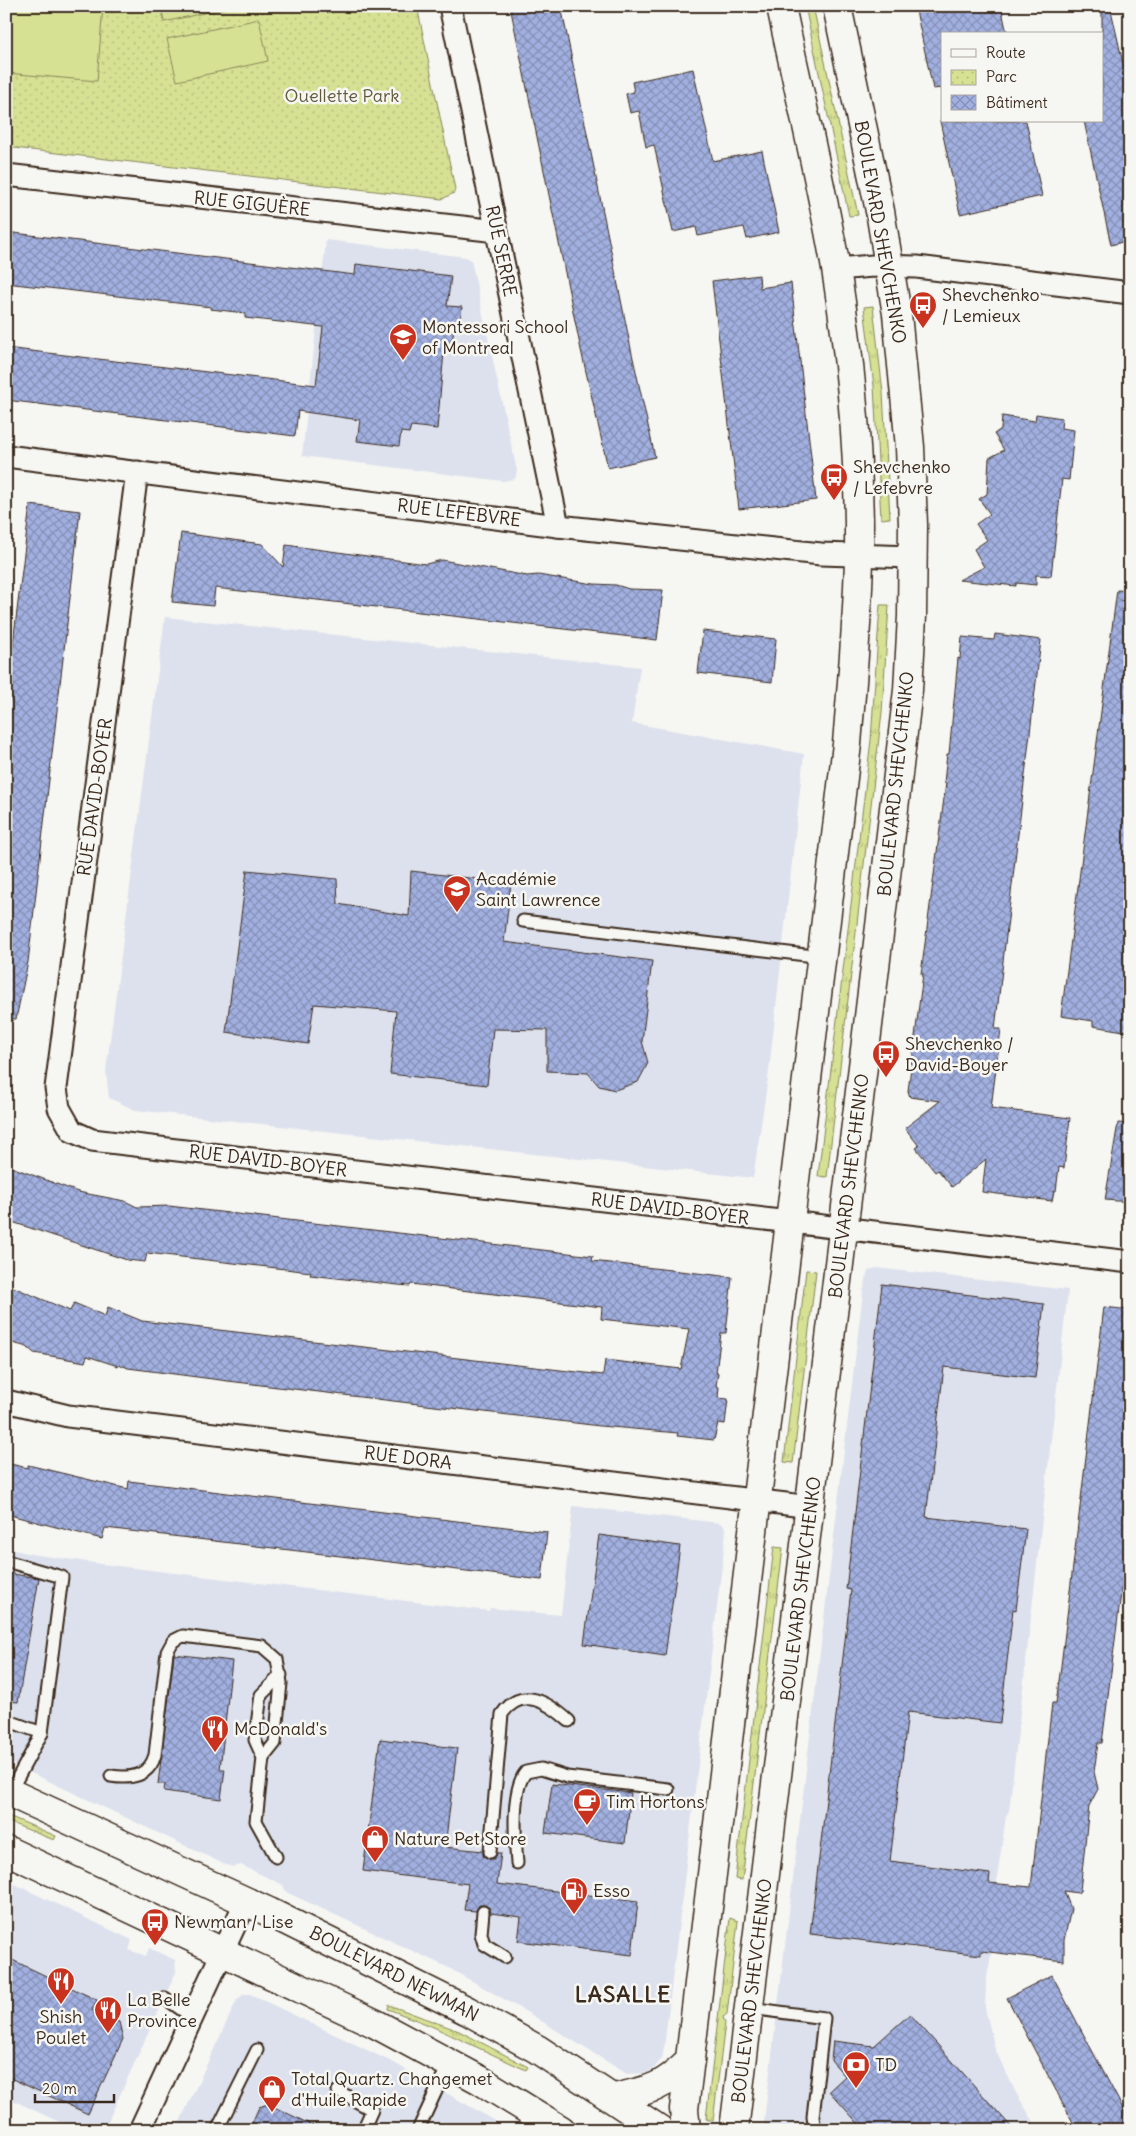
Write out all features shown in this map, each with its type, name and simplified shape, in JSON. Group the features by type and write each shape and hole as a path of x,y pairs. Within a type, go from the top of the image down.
{"street":[{"name":"RUE SERRE","path":"450,6 558,526"},
{"path":"686,2130 684,2109 847,744 855,650 858,556 856,449 836,269 781,6"},
{"name":"BOULEVARD SHEVCHENKO","path":"734,2130 811,1507 908,690 913,557 908,423 897,314 890,266 837,6"},
{"name":"RUE GIGUÈRE","path":"6,175 497,231"},
{"path":"836,269 890,266 1130,293"},
{"name":"RUE LEFEBVRE","path":"6,456 558,526 821,554 913,557"},
{"name":"RUE DAVID-BOYER","path":"137,472 56,1088 59,1108 72,1132 92,1140 844,1230 1130,1262"},
{"name":"RUE DORA","path":"6,1401 68,1416 811,1507"},
{"name":"BOULEVARD NEWMAN","path":"8,1791 246,1901 474,2014 537,2049 660,2130"},
{"path":"6,1850 374,2023 480,2080 561,2130"},
{"path":"140,2130 246,1901"},
{"path":"614,2098 660,2086 671,2079 690,2060"}],"lane":[{"path":"523,921 822,956"},
{"path":"6,1561 62,1576 42,1733 8,1791"},
{"path":"111,1776 137,1776 146,1770 154,1760 167,1652 169,1646 178,1637 189,1636 262,1646 277,1659 281,1675 275,1743 263,1758"},
{"path":"276,1857 256,1822 263,1758 255,1740 259,1702 262,1692 281,1675"},
{"path":"490,1852 502,1714 512,1702 524,1699 542,1701 569,1721"},
{"path":"6,1720 42,1733"},
{"path":"517,1863 516,1809 520,1782 526,1772 541,1769 567,1777 668,1789"},
{"path":"483,1912 481,1934 484,1944 505,1957"},
{"path":"165,1998 192,2017"},
{"path":"750,2008 824,2018 813,2117 815,2130"},
{"path":"218,2130 257,2050"},
{"path":"418,2130 449,2063"},
{"path":"338,2091 372,2110 363,2130"}],"shaded area":[{"name":"Montessori School of Montreal","path":"326,240 466,257 471,260 517,471 515,479 503,481 302,456"},
{"name":"Académie Saint Lawrence","path":"165,617 640,667 632,723 804,754 769,1071 753,1178 135,1110 109,1098 106,1071"},
{"path":"876,1268 1068,1290 1009,1811 1006,1816 997,1878 994,1938 986,1983 985,2008 995,2049 1016,2093 1039,2130 763,2130 863,1292 868,1271"},
{"path":"573,1506 720,1523 724,1526 726,1532 664,2048 662,2058 647,2073 627,2074 530,2014 447,1967 286,1892 283,1885 241,1865 234,1867 226,1865 6,1761 6,1548 31,1554 109,1565 489,1611 490,1608 561,1615"},
{"path":"6,1880 132,1940 129,1950 146,1956 149,1948 175,1960 176,1972 104,2130 76,2130 6,2097"},
{"path":"244,1994 250,1994 394,2063 511,2130 176,2130 237,2000"}],"green space":[{"name":"Ouellette Park","path":"6,6 417,6 455,189 454,193 442,199 6,147"},
{"path":"6,6 103,6 97,81 6,73"},
{"path":"161,6 235,6 164,22"},
{"path":"805,6 813,6 858,215 849,216"},
{"path":"259,19 268,61 177,81 167,39"},
{"path":"873,306 883,393 890,518 881,519 874,386 864,307"},
{"path":"880,605 889,605 882,712 827,1177 818,1176 871,740"},
{"path":"806,1270 816,1271 793,1463 784,1462"},
{"path":"774,1547 783,1548 742,1880 735,1879"},
{"path":"6,1815 56,1836 54,1840 6,1821"},
{"path":"730,1918 738,1921 727,2014 723,2017 725,2023 713,2121 706,2119"},
{"path":"389,2005 459,2031 528,2067 526,2070 429,2025 388,2009"}],"building":[{"path":"510,6 561,6 655,457 608,468 581,350"},
{"path":"915,6 1001,6 1007,32 941,32 941,88 933,89"},
{"path":"1111,10 1130,94 1130,240 1111,245 1084,122 1104,122 1104,32 1102,32 1102,11"},
{"path":"693,69 713,161 762,151 779,232 747,239 744,227 698,236 696,227 673,232 654,145 646,147 639,111 630,113 626,94 634,92 632,82"},
{"path":"940,121 1026,122 1042,196 960,214"},
{"path":"6,232 355,275 356,264 451,276 447,306 462,307 459,328 454,327 451,353 444,352 437,429 411,426 409,433 401,432 399,446 357,441 360,420 298,411 295,436 6,400 6,348 316,385 323,327 245,318 245,313 210,309 211,307 6,283"},
{"path":"759,275 760,288 791,283 816,500 739,509 712,281"},
{"path":"1036,414 1062,418 1061,428 1074,430 1069,480 1062,479 1051,576 1036,575 1036,585 1016,583 1016,586 959,580 984,567 974,549 987,540 976,524 990,514 979,499 987,494 989,458 1004,450 994,434 1001,429 1002,416 1035,421"},
{"path":"30,505 80,511 28,962 16,1019 6,1018 6,700"},
{"path":"181,533 262,544 283,567 286,545 426,564 442,560 527,576 538,575 594,584 616,585 629,589 663,590 657,640 215,588 213,606 172,602"},
{"path":"1117,590 1130,591 1130,1032 1093,1026 1093,1021 1061,1016"},
{"path":"703,631 776,639 772,682 698,673"},
{"path":"995,634 1041,640 995,1029 1001,1029 991,1108 1070,1118 1064,1168 1059,1167 1056,1191 1054,1191 1052,1201 982,1192 986,1159 952,1187 938,1170 935,1172 916,1148 919,1146 905,1128 940,1101 910,1097 908,1091 946,783 944,783 947,754 949,754 958,658 960,659 962,637 994,640"},
{"path":"247,870 337,879 338,904 409,916 411,871 511,883 504,942 652,961 642,1041 648,1063 638,1082 615,1090 599,1086 588,1073 547,1071 547,1030 493,1029 487,1085 390,1074 396,1011 314,1004 308,1044 226,1032"},
{"path":"1118,1123 1130,1124 1130,1202 1105,1200"},
{"path":"6,1165 78,1192 125,1201 137,1207 169,1206 593,1256 592,1261 732,1277 726,1333 721,1333 716,1373 718,1373 716,1386 719,1387 718,1398 728,1399 725,1424 718,1423 714,1440 677,1436 678,1433 600,1426 128,1368 87,1356 85,1362 34,1353 27,1347 6,1341 6,1284 70,1311 74,1303 105,1316 108,1307 142,1321 603,1375 605,1360 681,1369 689,1329 601,1319 602,1307 411,1284 410,1286 398,1285 310,1275 311,1272 147,1253 145,1262 127,1260 6,1220"},
{"path":"882,1284 1044,1304 1035,1378 944,1367 926,1517 1026,1529 1016,1610 1013,1609 1000,1723 908,1712 890,1861 990,1874 989,1883 1031,1887 1052,1703 1056,1703 1061,1666 1104,1307 1130,1310 1130,1522 1102,1743 1098,1743 1094,1772 1098,1789 1089,1806 1080,1891 1078,1893 1064,1891 1071,1909 1064,1940 1064,1961 981,1951 981,1955 810,1934 851,1590 846,1589"},
{"path":"6,1463 28,1468 28,1465 128,1489 129,1481 547,1532 542,1580 105,1528 102,1539 6,1514"},
{"path":"599,1535 680,1546 665,1656 584,1644"},
{"path":"6,1573 39,1578 18,1702 6,1701"},
{"path":"174,1654 232,1661 220,1769 225,1769 221,1799 164,1791 165,1784 158,1784"},
{"path":"380,1739 457,1748 445,1847 483,1851 483,1856 489,1859 494,1859 497,1853 501,1853 497,1884 638,1901 632,1955 518,1941 521,1917 490,1913 490,1908 484,1905 479,1905 476,1911 464,1910 468,1884 363,1871"},
{"path":"552,1784 631,1793 625,1843 545,1833"},
{"path":"6,1957 97,2000 92,2010 119,2022 123,2039 88,2114 6,2076"},
{"path":"1052,1975 1130,2122 1130,2130 1077,2130 1007,1998"},
{"path":"910,2014 1014,2130 864,2130 829,2091 845,2076 831,2060 833,2041 874,2046"},
{"name":"Total Quartz. Changemet d'Huile Rapide","path":"268,2104 322,2130 249,2130 259,2107"}],"place":[{"name":"Shevchenko / Lemieux","path":"923,329"},
{"name":"Montessori School of Montreal","path":"403,361"},
{"name":"Shevchenko / Lefebvre","path":"834,501"},
{"name":"Académie Saint Lawrence","path":"457,913"},
{"name":"Shevchenko / David-Boyer","path":"886,1078"},
{"name":"McDonald's","path":"215,1753"},
{"name":"Tim Hortons","path":"587,1826"},
{"name":"Nature Pet Store","path":"375,1863"},
{"name":"Esso","path":"574,1915"},
{"name":"Newman / Lise","path":"155,1946"},
{"name":"Shish Poulet","path":"61,2005"},
{"name":"La Belle Province","path":"108,2034"},
{"name":"TD","path":"856,2089"},
{"name":"Total Quartz. Changemet d'Huile Rapide","path":"272,2113"}],"district":[{"name":"LASALLE","path":"623,1994"}]}
